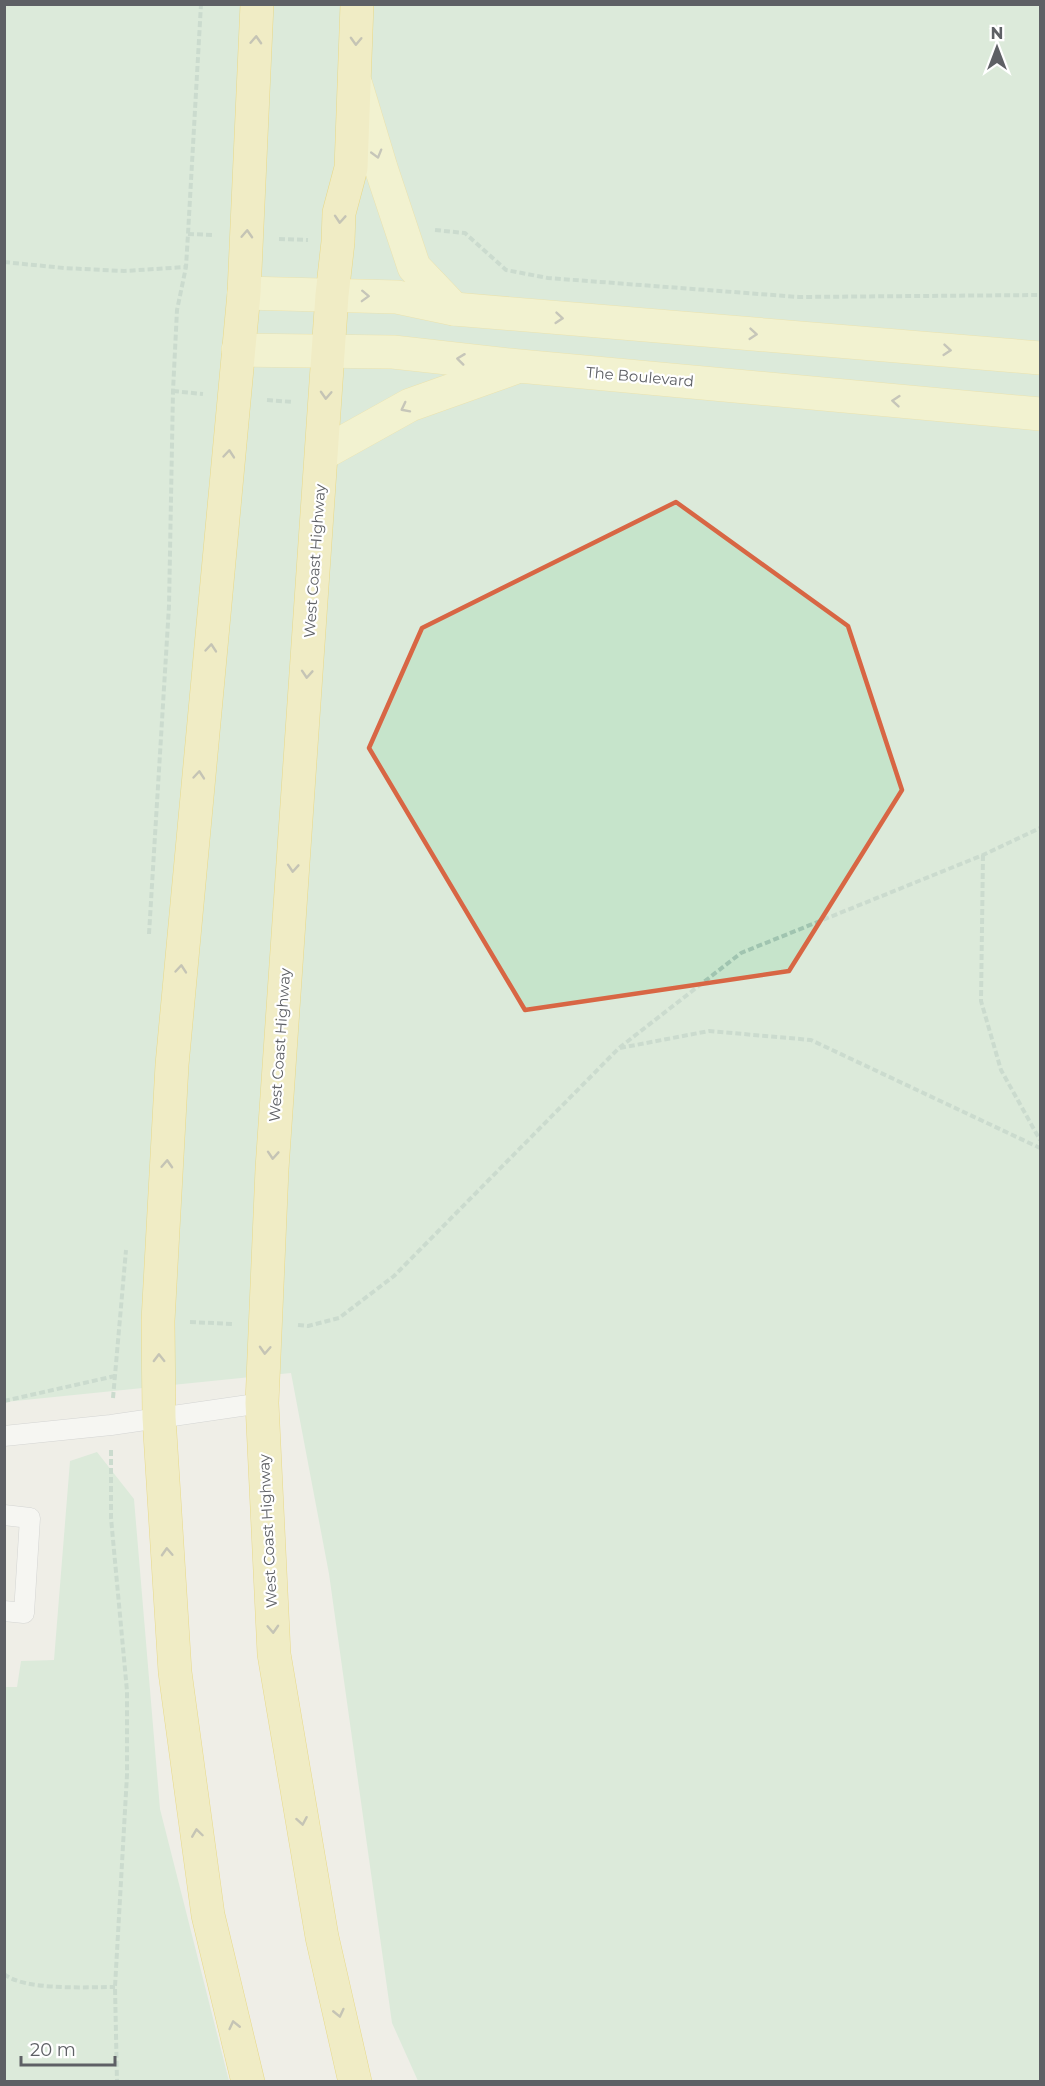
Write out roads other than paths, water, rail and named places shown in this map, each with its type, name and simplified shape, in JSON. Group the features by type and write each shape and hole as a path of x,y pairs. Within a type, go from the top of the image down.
{"highway":[{"path":"248,2082 208,1915 174,1672 159,1417 158,1321 172,1065 244,293 257,4"},
{"name":"West Coast Highway","path":"355,2082 322,1937 274,1654 262,1403 273,1157 332,295 339,213 351,168 357,4"}],"main road":[{"path":"354,78 414,267 454,309"},
{"path":"244,293 397,297 454,309 1041,358"},
{"name":"The Boulevard","path":"238,350 393,352 519,366 1041,414"},
{"path":"322,454 410,405 519,366"}],"lane":[{"path":"4,1436 100,1426 262,1403"},
{"path":"4,1515 30,1518 24,1613 4,1611"}]}
